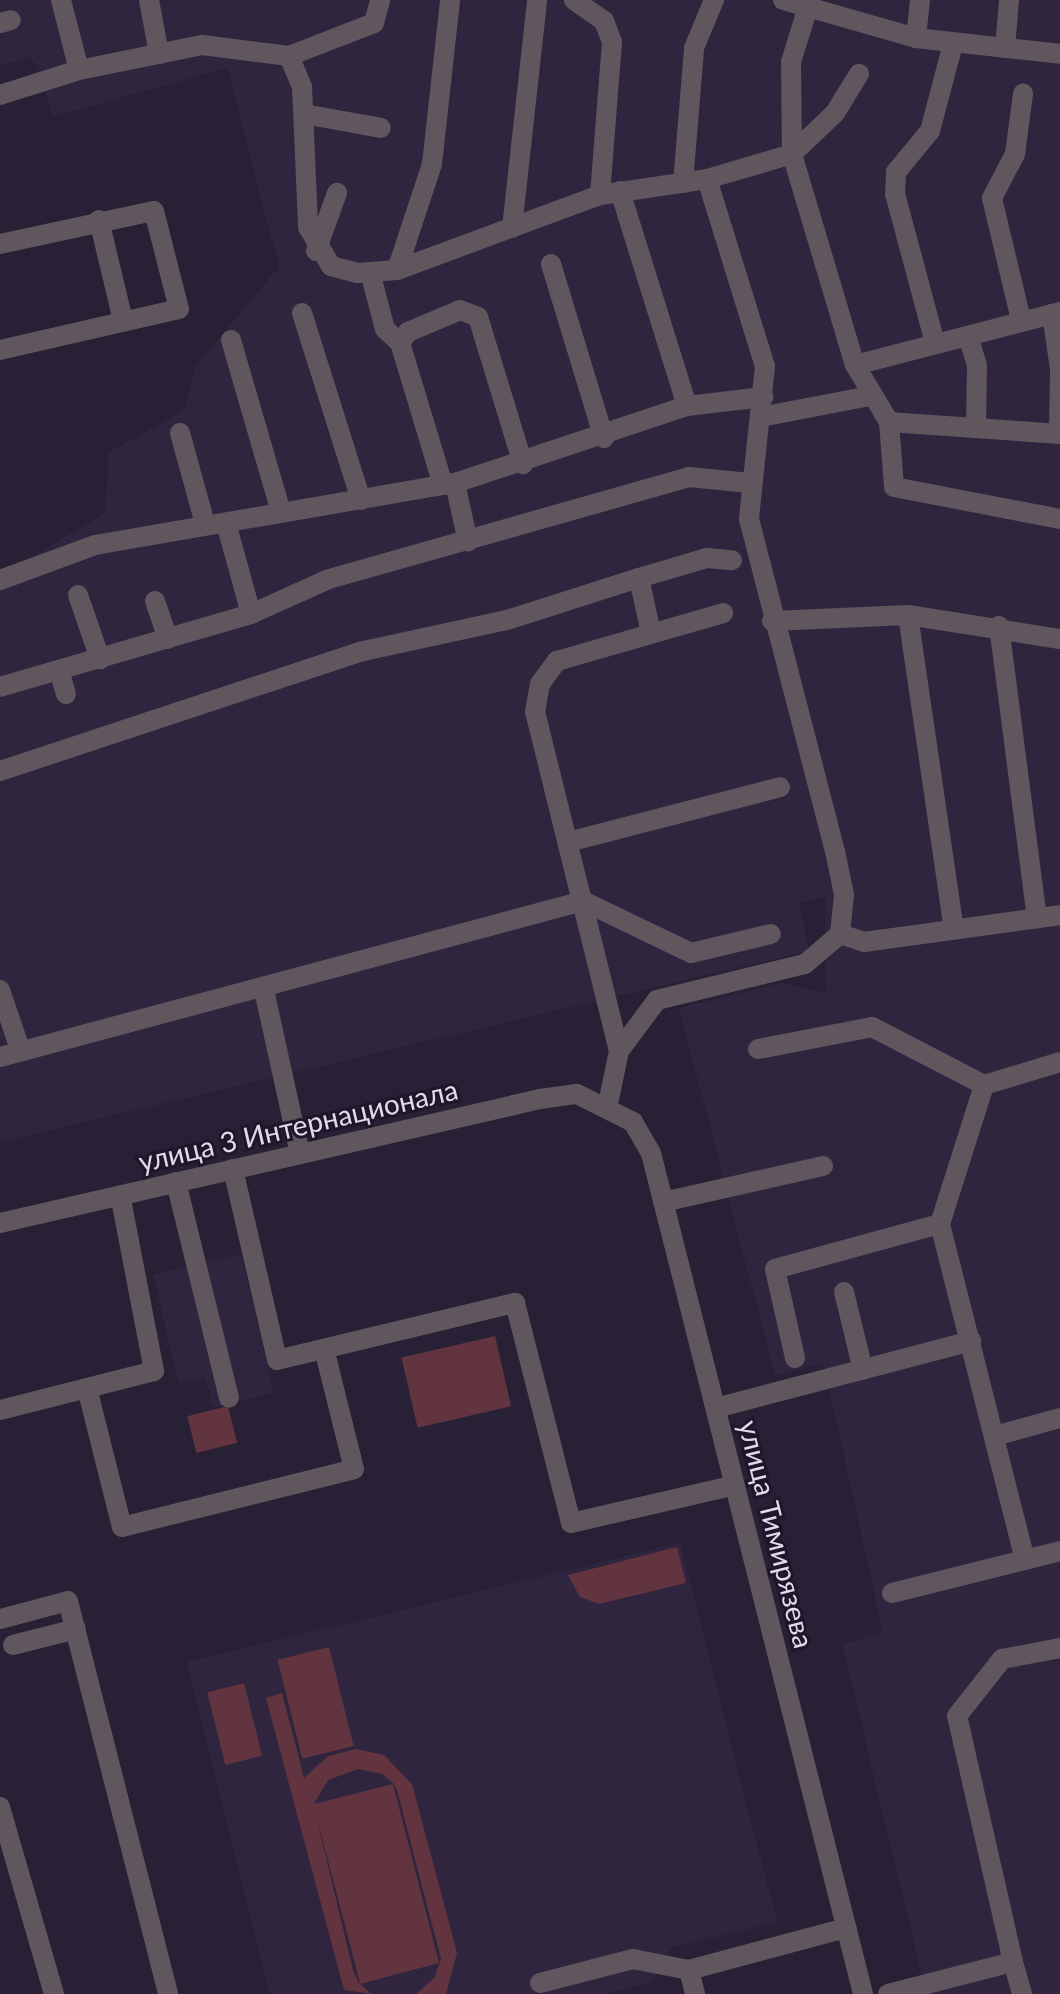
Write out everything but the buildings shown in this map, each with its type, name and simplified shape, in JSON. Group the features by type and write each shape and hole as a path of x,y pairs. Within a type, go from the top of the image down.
{"street":[{"path":"61,0 79,70"},
{"path":"149,0 159,54"},
{"path":"0,95 79,70 202,45 289,56 374,23 380,0"},
{"path":"397,270 432,164 450,0"},
{"path":"512,228 537,0"},
{"path":"574,0 604,21 612,42 610,193 687,406"},
{"path":"683,183 694,48 714,0"},
{"path":"783,0 807,10 832,8 916,38 1060,54"},
{"path":"916,38 920,0"},
{"path":"1005,48 1009,0"},
{"path":"807,10 791,62 792,154 855,365 870,396 889,422 889,475 904,494 1060,519"},
{"path":"935,343 895,194 896,172 930,131 953,44"},
{"path":"289,56 304,114 308,227 316,251 331,266 370,272 397,270 610,193 707,179 792,154 835,113 859,74"},
{"path":"1021,320 992,198 1015,154 1023,94"},
{"path":"304,114 381,128"},
{"path":"707,179 765,366 750,483 749,519 772,621 838,866 840,934"},
{"path":"316,251 337,193"},
{"path":"0,244 99,220 154,211 179,309 0,350"},
{"path":"99,220 123,321"},
{"path":"551,264 604,438"},
{"path":"370,272 385,329 400,343 468,542"},
{"path":"400,343 408,332 460,310 478,317 523,464"},
{"path":"302,313 361,500"},
{"path":"855,365 1056,313 1060,434 889,422"},
{"path":"968,336 977,365 976,428"},
{"path":"231,340 281,512"},
{"path":"0,580 95,545 449,484 604,438 687,406 762,407 870,396"},
{"path":"180,433 205,524"},
{"path":"0,687 251,614 329,579 689,477 750,483"},
{"path":"226,523 251,614"},
{"path":"0,771 359,652 507,620 707,558 732,560"},
{"path":"639,578 651,633"},
{"path":"78,595 100,659"},
{"path":"155,601 168,639"},
{"path":"619,1051 535,712 540,684 557,661 723,613"},
{"path":"772,621 908,615 999,626 1060,639"},
{"path":"908,615 954,930"},
{"path":"999,626 1037,919"},
{"path":"59,670 66,694"},
{"path":"568,842 780,787"},
{"path":"0,1057 264,990 583,901 691,953 771,934"},
{"path":"840,934 864,942 1060,915"},
{"path":"608,1104 619,1051 657,1000 805,964 840,934"},
{"path":"0,990 21,1052"},
{"path":"264,990 300,1154"},
{"path":"758,1049 872,1027 984,1085 1060,1062"},
{"path":"984,1085 940,1224 1025,1560"},
{"name":"улица 3 Интернационала","path":"0,1223 540,1099 577,1094 608,1104"},
{"name":"улица Тимирязева","path":"608,1104 633,1122 651,1153 863,1994"},
{"path":"663,1202 823,1166"},
{"path":"233,1169 277,1360 515,1303 571,1523 735,1485"},
{"path":"176,1182 229,1398"},
{"path":"0,1410 154,1371 120,1195"},
{"path":"795,1358 775,1269 940,1224"},
{"path":"844,1292 863,1370"},
{"path":"716,1408 971,1341"},
{"path":"87,1388 122,1527 354,1469 324,1349"},
{"path":"995,1436 1060,1418"},
{"path":"892,1593 1060,1551"},
{"path":"0,1619 68,1601 168,1994"},
{"path":"13,1645 76,1629"},
{"path":"1022,1994 957,1716 1002,1659 1060,1648"},
{"path":"0,1807 54,1994"},
{"path":"540,1983 633,1959 689,1970 846,1928"},
{"path":"888,1994 1013,1962"},
{"path":"689,1970 695,1994"}],"shaded area":[{"path":"0,0 1060,0 1060,1994 926,1994 842,1644 883,1633 823,1363 775,1376 679,1008 781,983 826,993 825,897 799,903 809,951 0,1142 0,576 105,513 109,452 185,410 196,365 279,267 227,68 52,117 41,69 29,58 0,66"},
{"path":"241,1254 274,1393 213,1407 205,1377 179,1383 153,1275"},
{"path":"495,1336 511,1406 418,1428 401,1358"},
{"path":"228,1406 237,1443 196,1453 187,1416"},
{"path":"680,1543 777,1922 671,1948 653,1982 605,1994 270,1994 187,1662"},
{"path":"677,1547 686,1583 599,1604 580,1597 568,1575"},
{"path":"329,1647 354,1746 302,1759 278,1660"},
{"path":"244,1683 262,1756 225,1765 207,1692"},
{"path":"282,1693 304,1778 328,1756 356,1749 384,1755 412,1784 457,1953 446,1994 416,1994 434,1978 441,1959 397,1790 394,1784 382,1774 358,1769 328,1780 314,1804 393,1784 439,1963 360,1984 372,1994 344,1990 266,1698","holes":["314,1807 360,1983 353,1970"]}]}
